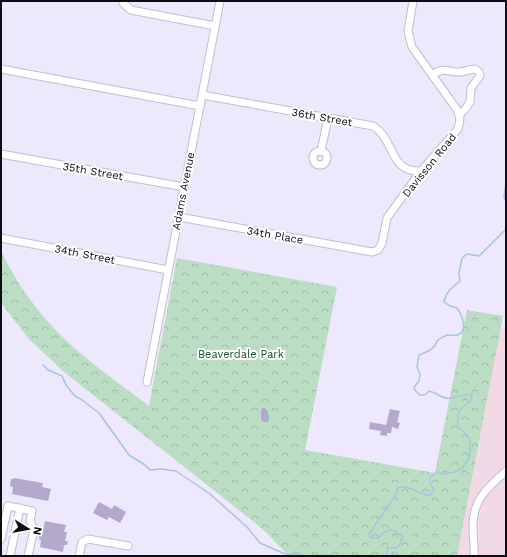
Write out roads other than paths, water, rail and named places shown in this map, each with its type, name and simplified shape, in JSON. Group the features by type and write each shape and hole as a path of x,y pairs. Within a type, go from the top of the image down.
{"street":[{"name":"Adams Avenue","path":"147,382 220,1"},
{"path":"413,1 409,26 412,47 458,110 460,115"},
{"path":"123,3 131,10 215,26"},
{"path":"1,69 200,106"},
{"name":"Davisson Road","path":"372,252 381,247 387,218 421,171 458,129 460,115 470,102 471,88 480,76 479,72 475,69 462,72 445,69 432,75"},
{"name":"36th Street","path":"202,95 373,126 383,133 401,166 412,171 421,171"},
{"path":"321,151 328,118"},
{"name":"35th Street","path":"1,154 184,187"},
{"name":"34th Place","path":"178,217 372,252"},
{"name":"34th Street","path":"1,238 168,270"},
{"path":"474,556 473,528 475,508 479,498 485,490 506,471"},
{"path":"1,539 8,506 32,511 30,521 34,530 28,556"},
{"path":"10,556 20,508"},
{"path":"79,556 82,542 88,539 128,546"}],"waterway":[{"path":"506,183 504,196 506,202"},
{"path":"386,556 388,548 396,548 401,543 402,536 392,530 384,532 378,538 371,538 369,534 397,493 397,488 403,487 428,495 432,494 434,490 430,483 430,478 437,472 443,474 462,469 470,456 470,442 468,436 458,427 458,415 461,409 471,401 472,395 449,398 429,391 425,395 420,395 414,387 419,381 420,374 417,367 419,355 433,348 437,341 442,337 457,335 463,330 464,327 461,315 457,308 444,302 449,290 460,281 459,273 462,258 467,254 479,256 506,229"},
{"path":"43,365 48,370 62,376 66,385 75,396 99,413 129,455 150,470 161,469 176,471 210,494 247,527 260,543 285,554 301,554"},
{"path":"322,555 333,556"}],"park label":[{"name":"Beaverdale Park","path":"241,354"}]}
